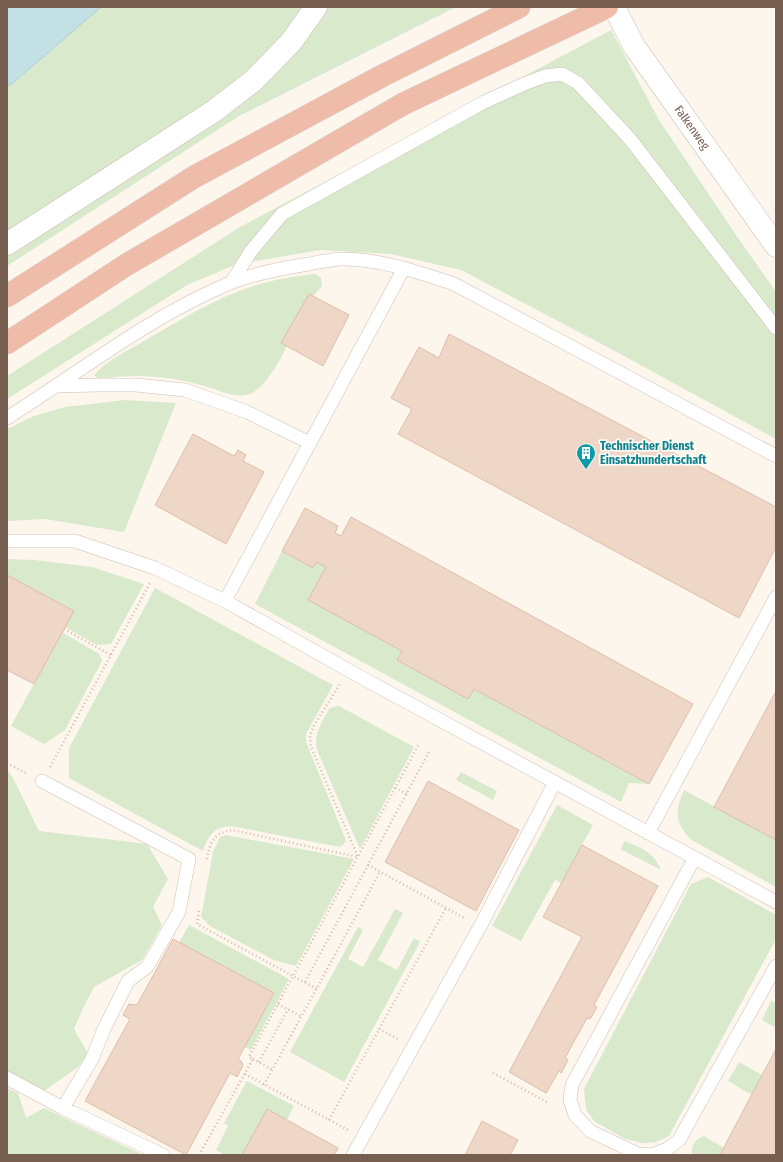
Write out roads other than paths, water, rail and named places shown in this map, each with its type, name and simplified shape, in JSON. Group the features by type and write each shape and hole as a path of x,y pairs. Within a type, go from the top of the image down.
{"highway":[{"path":"7,296 194,177 382,76 519,7"},
{"path":"7,343 126,264 403,104 598,11"}],"street":[{"path":"7,244 214,111 259,75 291,42 316,7"},
{"name":"Falkenweg","path":"614,7 634,46 776,246"}],"lane":[{"path":"231,283 251,251 282,214 484,102 545,76 562,74 578,83 630,140 776,328"},
{"path":"7,418 114,347 161,318 200,297 231,283 265,272 339,260 373,262 404,268 454,284 776,456"},
{"path":"225,601 404,268"},
{"path":"56,386 136,385 185,390 246,412 310,443"},
{"path":"7,541 74,541 155,568 225,601 289,638 776,902"},
{"path":"648,833 776,597"},
{"path":"42,781 189,860 179,912 147,967 128,981 104,1029 92,1059 62,1108"},
{"path":"353,1155 480,926 555,782"},
{"path":"694,858 572,1085 570,1100 575,1115 590,1131 637,1154 653,1155 667,1149 679,1140 776,966"},
{"path":"7,1078 62,1108 163,1155"}],"water":[{"path":"7,7 101,7 13,83 7,86"}],"place":[{"name":"Technischer Dienst Einsatzhundertschaft","path":"586,470"}]}
